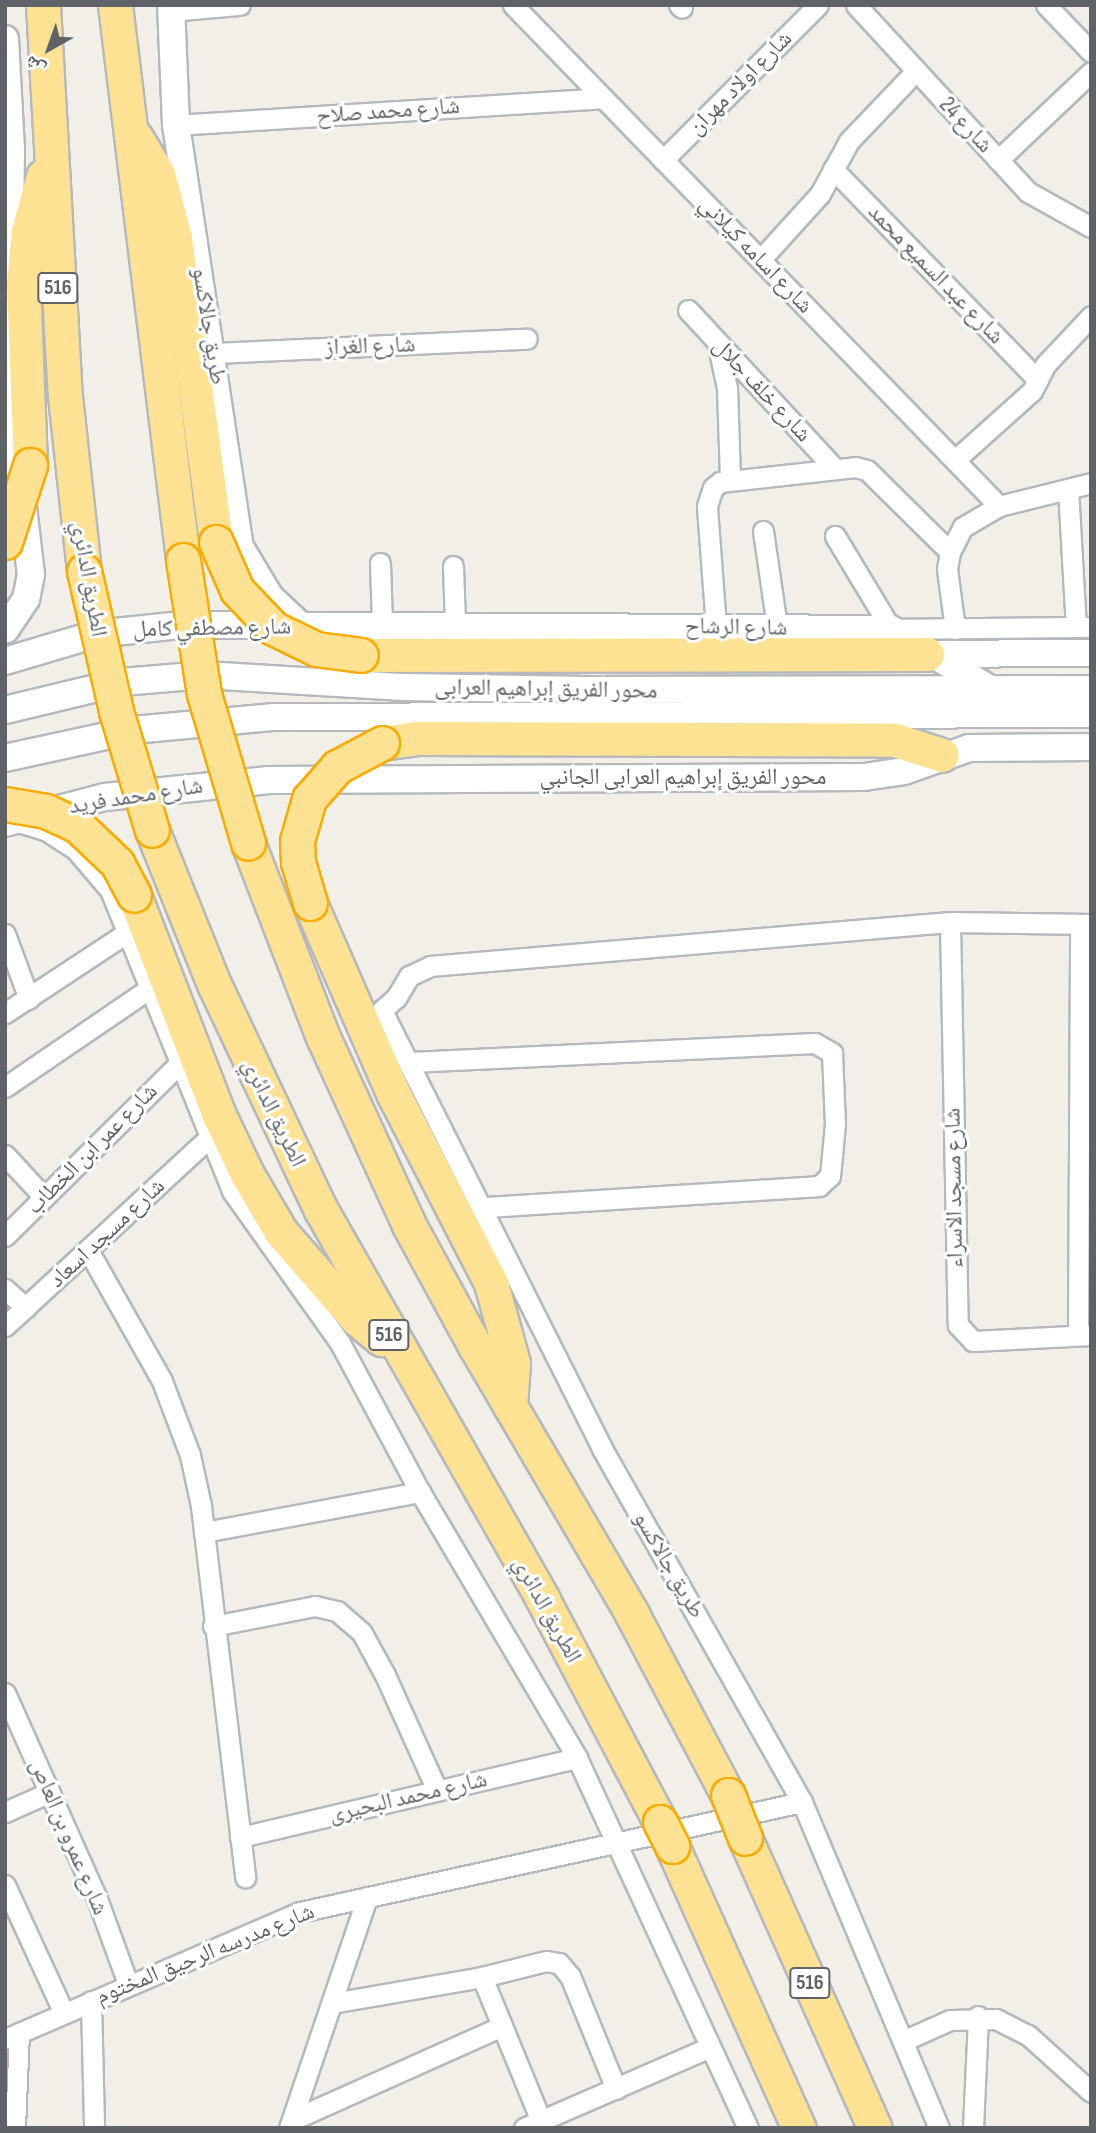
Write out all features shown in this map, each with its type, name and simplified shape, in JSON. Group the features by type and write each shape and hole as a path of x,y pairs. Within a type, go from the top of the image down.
{"highway":[{"name":"الطريق الدائري","path":"43,5 65,396 84,571 116,711 152,830 254,1073 321,1210 401,1356 542,1598 666,1834 799,2128"},
{"name":"516","path":"115,5 183,560 204,694 248,843 323,1037 379,1163 441,1286 632,1614 728,1795 875,2128"},
{"path":"129,126 158,174 175,238 216,542 237,590 273,628 316,649 361,655 927,654"},
{"path":"5,541 30,465 25,258 35,197 50,157"},
{"path":"510,1406 513,1363 491,1283 394,1096 310,903 298,862 297,841 309,799 337,767 382,743 417,738 895,740 942,755"},
{"path":"8,816 46,811 78,826 117,863 134,895 218,1113 263,1203 324,1282 401,1356"}],"street":[{"path":"171,8 240,5"},
{"name":"شارع اولاد مهران","path":"663,160 818,5"},
{"name":"شارع 24","path":"856,5 1028,192 1091,227"},
{"path":"1046,5 1091,52"},
{"name":"طريق جالاكسو","path":"171,8 176,125 214,353 240,547 270,597 301,626"},
{"name":"شارع اسامه كيلاني","path":"523,9 601,97 999,506"},
{"path":"5,39 8,83 6,342 15,461 31,574 26,599 5,630"},
{"path":"761,259 813,204 849,141 916,71"},
{"path":"998,160 1091,72"},
{"name":"شارع محمد صلاح","path":"176,125 601,97"},
{"name":"شارع عبد السميع محمد","path":"833,169 1038,380"},
{"name":"شارع خلف جلال","path":"688,310 835,469"},
{"path":"955,460 1038,380 1045,365 1091,316"},
{"name":"شارع الغراز","path":"214,353 527,339"},
{"path":"717,342 727,388 730,480"},
{"path":"716,627 707,506 713,488 730,480 855,467 877,476 950,552"},
{"path":"954,629 947,587 950,552 973,518 999,506 1091,483"},
{"path":"1068,489 1084,627"},
{"path":"763,531 777,627"},
{"path":"835,536 891,629 927,654 992,690"},
{"path":"380,563 382,624"},
{"path":"453,566 455,624"},
{"name":"شارع مصطفي كامل","path":"5,661 124,629 382,624"},
{"name":"شارع الرشاح","path":"382,624 891,629 1084,627"},
{"path":"927,654 1091,653"},
{"name":"محور الفريق إبراهيم العرابى","path":"5,710 122,682 205,675 404,687 1091,689"},
{"name":"محور الفريق إبراهيم العرابى","path":"5,758 133,730 274,717 1091,714"},
{"name":"محور الفريق إبراهيم العرابى الجانبي","path":"270,780 864,777 904,771 942,755 969,748 1091,747"},
{"name":"شارع محمد فريد","path":"8,816 105,797 270,780"},
{"path":"8,816 54,836 89,861 110,890 208,1139 243,1210 340,1343 419,1492 577,1758 748,2128"},
{"path":"950,922 1086,924 1084,1335"},
{"name":"طريق جالاكسو","path":"939,2128 802,1802 602,1448 484,1207 382,1010 396,998 409,976 430,966 950,922"},
{"name":"شارع مسجد الاسراء","path":"950,922 958,1325 973,1341 1084,1335"},
{"path":"5,1013 128,932"},
{"path":"5,934 29,999"},
{"path":"5,1087 150,988"},
{"path":"410,1062 815,1042 832,1053 835,1124 830,1176 819,1186 484,1207"},
{"name":"شارع عمر ابن الخطاب","path":"5,1236 179,1063"},
{"name":"شارع مسجد اسعاد","path":"5,1326 208,1139"},
{"path":"5,1155 43,1196"},
{"path":"88,1250 174,1404 190,1455 204,1532 245,1877"},
{"path":"5,1289 26,1308"},
{"path":"204,1532 419,1492"},
{"path":"214,1626 316,1606 337,1611 362,1633 385,1675 437,1790"},
{"name":"شارع عمرو بن العاص","path":"5,1693 96,1896 128,1984"},
{"name":"شارع محمد البحيرى","path":"240,1837 577,1758"},
{"path":"5,1812 50,1792"},
{"name":"شارع مدرسه الرحيق المختوم","path":"12,2036 300,1912 802,1802"},
{"path":"5,1885 64,2013"},
{"path":"290,2124 367,1897"},
{"path":"332,2003 482,1977 546,1961 559,1963 570,1976 616,2089"},
{"path":"482,1977 502,2026 533,2124 710,2047"},
{"path":"91,2001 94,2128"},
{"path":"902,2041 950,2020 978,2016 1014,2025 1091,2092"},
{"path":"973,2128 978,2016"},
{"path":"290,2124 502,2026"},
{"path":"12,2036 15,2128"}]}
